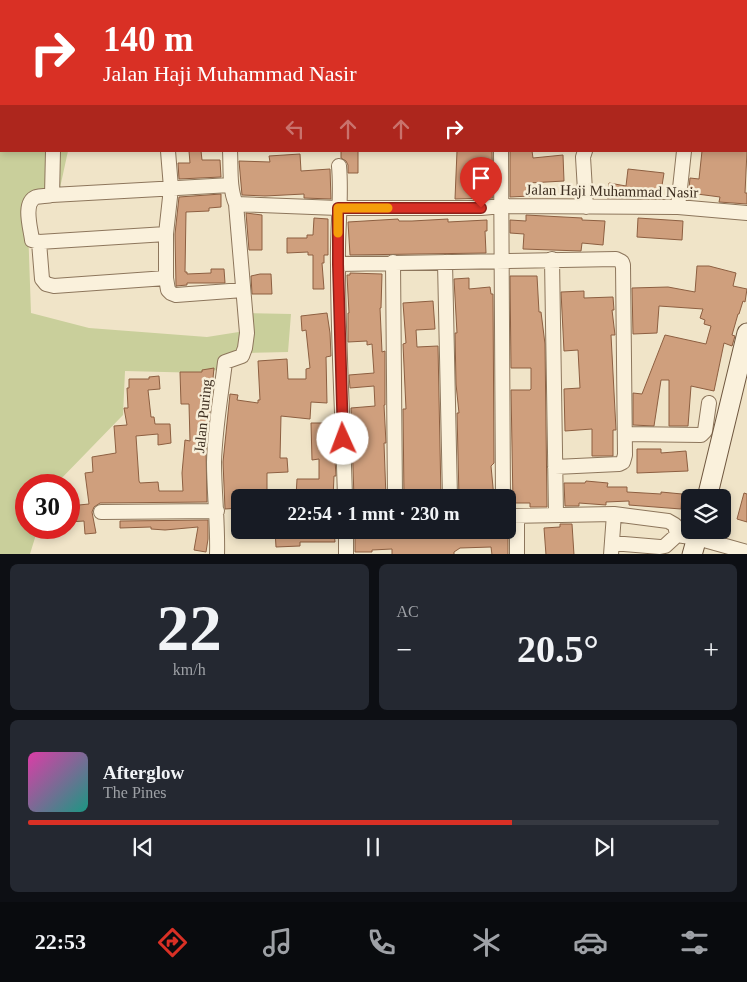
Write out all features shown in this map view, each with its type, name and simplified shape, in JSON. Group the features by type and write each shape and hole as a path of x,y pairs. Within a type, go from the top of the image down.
{"main road":[{"path":"708,489 747,333"}],"street":[{"path":"52,195 53,152"},
{"path":"168,152 171,188 166,234 166,278 168,290 176,295 243,290"},
{"name":"Jalan Puring","path":"217,554 214,463 225,362 242,356 247,342 236,204 231,185 230,152"},
{"path":"501,152 503,489"},
{"path":"585,152 583,157 586,207"},
{"path":"678,207 684,152"},
{"path":"339,166 341,185 338,208 338,264 345,489"},
{"path":"166,234 39,242 32,240 28,212 30,202 36,198 52,195 231,185"},
{"name":"Jalan Haji Muhammad Nasir","path":"236,204 338,208 481,208 502,206 678,207 747,213"},
{"path":"39,242 42,279 46,284 54,286 166,278"},
{"path":"338,264 616,259 622,262 625,434 623,462 619,464 555,467"},
{"path":"552,260 556,515"},
{"path":"394,262 396,489"},
{"path":"445,262 450,489"},
{"path":"625,434 700,435 705,431 709,403"},
{"path":"100,512 217,511"},
{"path":"614,514 611,549 665,546 677,535"},
{"path":"516,516 614,514 668,521 675,525 677,535"},
{"path":"677,535 747,552"},
{"path":"346,539 346,554"},
{"path":"515,539 517,554"}],"green space":[{"path":"0,152 68,152 58,197 27,198 31,313 89,328 207,337 245,331 244,313 291,314 288,352 246,353 246,363 204,373 125,371 123,415 66,474 15,474 15,539 35,539 30,554 0,554"}],"building":[{"path":"189,152 201,152 202,160 220,160 221,177 179,179 178,163 190,163"},
{"path":"341,152 358,152 358,173 348,173 348,165 341,158"},
{"path":"457,152 492,152 493,198 455,199"},
{"path":"510,152 532,152 533,158 563,155 564,181 529,183 530,196 510,197"},
{"path":"702,152 747,152 745,193 747,193 747,204 719,202 720,197 697,194 697,199 688,199 690,178 699,179"},
{"path":"300,154 301,171 330,169 331,199 304,198 304,194 242,195 239,161 270,162 269,156"},
{"path":"628,169 664,173 660,198 607,198 609,183 626,186"},
{"path":"221,194 221,207 209,208 209,211 186,212 185,272 187,274 211,273 211,269 224,269 225,283 187,283 187,285 176,286 175,234 179,197"},
{"path":"246,213 262,215 262,250 249,250"},
{"path":"526,215 605,221 603,245 582,243 581,251 523,249 524,234 510,233 510,220 526,221"},
{"path":"314,218 328,219 328,255 324,255 324,263 322,263 324,289 313,289 313,255 308,255 308,252 287,253 287,238 307,238 307,235 313,235"},
{"path":"638,218 683,221 682,240 637,237"},
{"path":"398,219 399,221 412,221 448,219 448,222 487,220 487,231 485,231 486,253 350,255 348,222"},
{"path":"697,266 709,266 736,273 733,286 747,289 745,302 743,301 732,335 735,336 732,346 724,343 714,391 691,386 688,426 669,426 669,380 661,380 654,426 633,425 633,393 642,394 665,335 706,344 711,326 704,324 705,320 700,318 703,309 659,306 657,333 633,334 632,288 668,287 695,292"},
{"path":"350,273 382,274 380,308 382,352 385,351 386,489 354,489 351,408 375,406 374,386 350,388 349,375 374,373 372,344 367,345 367,341 348,342 347,275 350,275"},
{"path":"271,274 272,294 252,294 251,276"},
{"path":"510,276 537,276 539,312 541,312 545,344 547,507 530,507 530,503 516,503 516,489 513,489 511,390 531,389 531,368 511,368"},
{"path":"469,278 469,289 490,287 491,294 493,294 494,463 491,466 493,489 459,489 457,413 459,413 456,384 455,333 457,333 454,279"},
{"path":"584,291 584,298 613,297 614,310 612,310 615,335 611,335 616,430 613,430 613,456 592,456 592,429 565,431 564,389 580,388 578,350 564,351 561,292"},
{"path":"433,301 435,329 416,330 417,347 438,346 441,489 404,489 403,409 406,409 403,344 406,343 403,303"},
{"path":"327,313 331,356 326,357 327,403 311,402 310,419 281,416 280,458 287,458 288,472 267,473 267,489 231,489 231,509 225,509 223,462 230,394 238,395 237,400 258,403 258,400 260,400 258,361 287,359 288,379 306,379 306,369 310,368 306,330 302,331 301,316"},
{"path":"214,368 206,449 207,502 100,503 94,507 92,512 96,533 85,534 84,521 80,521 80,505 89,504 85,473 93,472 92,457 116,453 114,426 127,425 124,408 128,408 127,388 129,388 129,379 149,379 149,377 159,376 160,389 148,390 151,417 154,417 155,424 170,424 171,443 158,445 158,434 136,436 139,481 140,483 158,482 159,491 183,491 182,473 185,440 190,441 189,404 181,404 180,372 202,372 202,370"},
{"path":"311,423 329,423 329,460 335,460 336,476 334,476 333,489 296,489 297,479 319,479 319,459 312,460"},
{"path":"637,449 661,449 661,453 686,451 688,471 637,473"},
{"path":"586,481 608,483 607,487 627,487 627,492 681,494 681,509 629,505 629,501 606,502 606,505 579,503 579,506 565,506 564,483 585,483"},
{"path":"744,493 747,494 747,522 737,519"},
{"path":"208,520 206,552 194,550 198,527 165,530 151,529 151,527 120,528 120,521"},
{"path":"560,524 572,524 574,554 546,554 544,528 560,527"},
{"path":"276,539 335,539 335,542 300,542 300,546 276,547"},
{"path":"355,539 508,539 508,554 492,554 491,547 460,548 454,554 392,554 392,549 355,552"}],"slow traffic":[{"path":"338,233 338,208 388,208"}],"route":[{"path":"343,439 338,208 481,208"}]}
